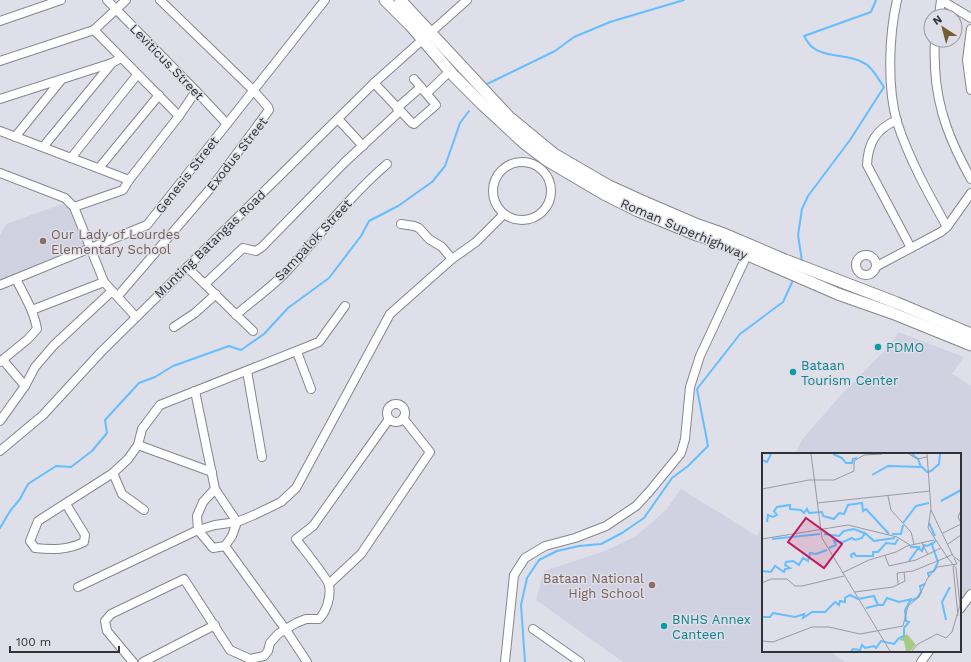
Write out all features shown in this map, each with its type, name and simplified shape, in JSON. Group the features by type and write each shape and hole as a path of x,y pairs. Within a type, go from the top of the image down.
{"main road":[{"name":"Roman Superhighway","path":"385,0 427,36 509,117 554,154 609,186 698,225 724,234 783,264 810,275 858,287 971,334"},
{"name":"Roman Superhighway","path":"400,0 427,36 450,71 546,165 638,211 747,255 783,264"},
{"name":"Roman Superhighway","path":"810,275 838,294 892,313 971,345"}],"street":[{"path":"0,20 61,0"},
{"name":"Leviticus Street","path":"107,0 227,124"},
{"path":"0,60 94,30 126,0"},
{"name":"Exodus Street","path":"0,420 25,386 35,367 54,345 115,294 215,183 268,114 268,107 253,90 160,0"},
{"name":"Genesis Street","path":"0,285 147,225 324,0"},
{"name":"Munting Batangas Road","path":"0,450 43,415 100,352 374,83 467,0"},
{"path":"897,0 891,44 891,85 897,120 919,178 947,227"},
{"path":"941,0 971,18"},
{"path":"971,29 967,60 971,90"},
{"path":"94,30 179,116"},
{"path":"934,48 940,110 951,142 971,180"},
{"path":"0,99 121,58"},
{"path":"43,147 112,62"},
{"path":"205,284 242,248 256,251 262,247 399,109 450,71"},
{"path":"71,158 137,75"},
{"path":"16,137 62,79"},
{"path":"374,83 414,124 436,105 414,79"},
{"path":"74,207 123,190 196,91"},
{"path":"99,168 158,95"},
{"path":"338,119 363,146"},
{"path":"897,120 880,130 873,140 868,151 867,165 911,248"},
{"path":"0,131 129,180"},
{"path":"520,161 546,165 551,182 551,197 545,210 532,218 518,220 504,214 495,201 493,186 498,174 508,165 520,161"},
{"name":"Sampalok Street","path":"236,314 286,272 352,198 387,164"},
{"path":"0,173 65,198 74,207 104,282 136,317"},
{"path":"877,266 876,260 872,256 866,254 857,259 855,265 857,271 862,275 868,276 874,272 877,266 941,232 947,227 971,193"},
{"path":"78,587 198,530 215,525 237,522 281,502 296,488 390,314 452,259 476,242 504,214"},
{"path":"402,224 418,228 429,239 442,247 452,259"},
{"path":"505,662 514,575 525,558 545,546 575,538 606,526 636,506 681,453 685,439 690,387 700,356 747,255"},
{"path":"187,266 253,331"},
{"path":"858,287 862,275"},
{"path":"16,278 32,310 38,329 1,361 25,386"},
{"path":"32,310 104,282"},
{"path":"174,327 195,313 216,294"},
{"path":"66,504 85,536 84,542 75,546 51,550 35,548 30,541 38,521 113,473 128,459 138,445 142,429 160,405 319,342 345,306"},
{"path":"297,352 311,389"},
{"path":"247,371 262,457"},
{"path":"195,391 215,489 237,522"},
{"path":"329,584 361,554 430,452 404,418 405,413 400,405 395,404 390,406 387,410 386,414 388,419 393,422 399,422 404,418"},
{"path":"133,662 106,631 106,621 111,614 184,579 230,650 250,659 264,656 268,652 270,643 278,634 306,619 319,620 328,605 329,584 296,539 313,526 388,419"},
{"path":"138,445 212,472"},
{"path":"113,473 122,494 144,510"},
{"path":"215,489 203,502 197,516 198,530 213,548 225,546 232,536 237,522"},
{"path":"225,546 286,630 307,662"},
{"path":"961,608 971,594"},
{"path":"143,662 215,625"},
{"path":"532,629 580,662"},
{"path":"921,662 928,652"}],"shaded area":[{"name":"Our Lady of Lourdes Elementary School","path":"62,204 71,208 88,246 0,281 0,235 6,224"},
{"path":"898,332 964,357 952,374 971,386 971,590 961,604 961,453 795,453 801,441 840,396 892,343"},
{"name":"Bataan National High School","path":"681,489 757,536 762,526 762,652 831,652 845,662 623,662 536,600 544,571 605,551 636,536 666,510"}],"waterway":[{"path":"485,85 555,51 574,37 610,22 684,0"},
{"path":"802,261 798,235 802,209 808,196 850,140 884,87 866,64 850,58 816,50 810,45 804,36 871,12 876,0"},
{"path":"0,528 10,511 20,499 28,484 56,466 71,467 92,451 107,433 105,420 139,383 155,377 173,366 229,346 241,350 264,334 288,308 329,278 361,236 369,221 398,206 432,182 445,166 460,123 469,111"},
{"path":"525,662 521,605 527,578 539,560 557,551 579,546 601,544 622,533 644,518 672,478 688,466 708,446 697,389 740,334 783,302 794,278"}],"place":[{"name":"Our Lady of Lourdes Elementary School","path":"43,241"},
{"name":"PDMO","path":"878,347"},
{"name":"Bataan Tourism Center","path":"793,372"},
{"name":"Bataan National High School","path":"652,585"},
{"name":"BNHS Annex Canteen","path":"664,626"}]}
